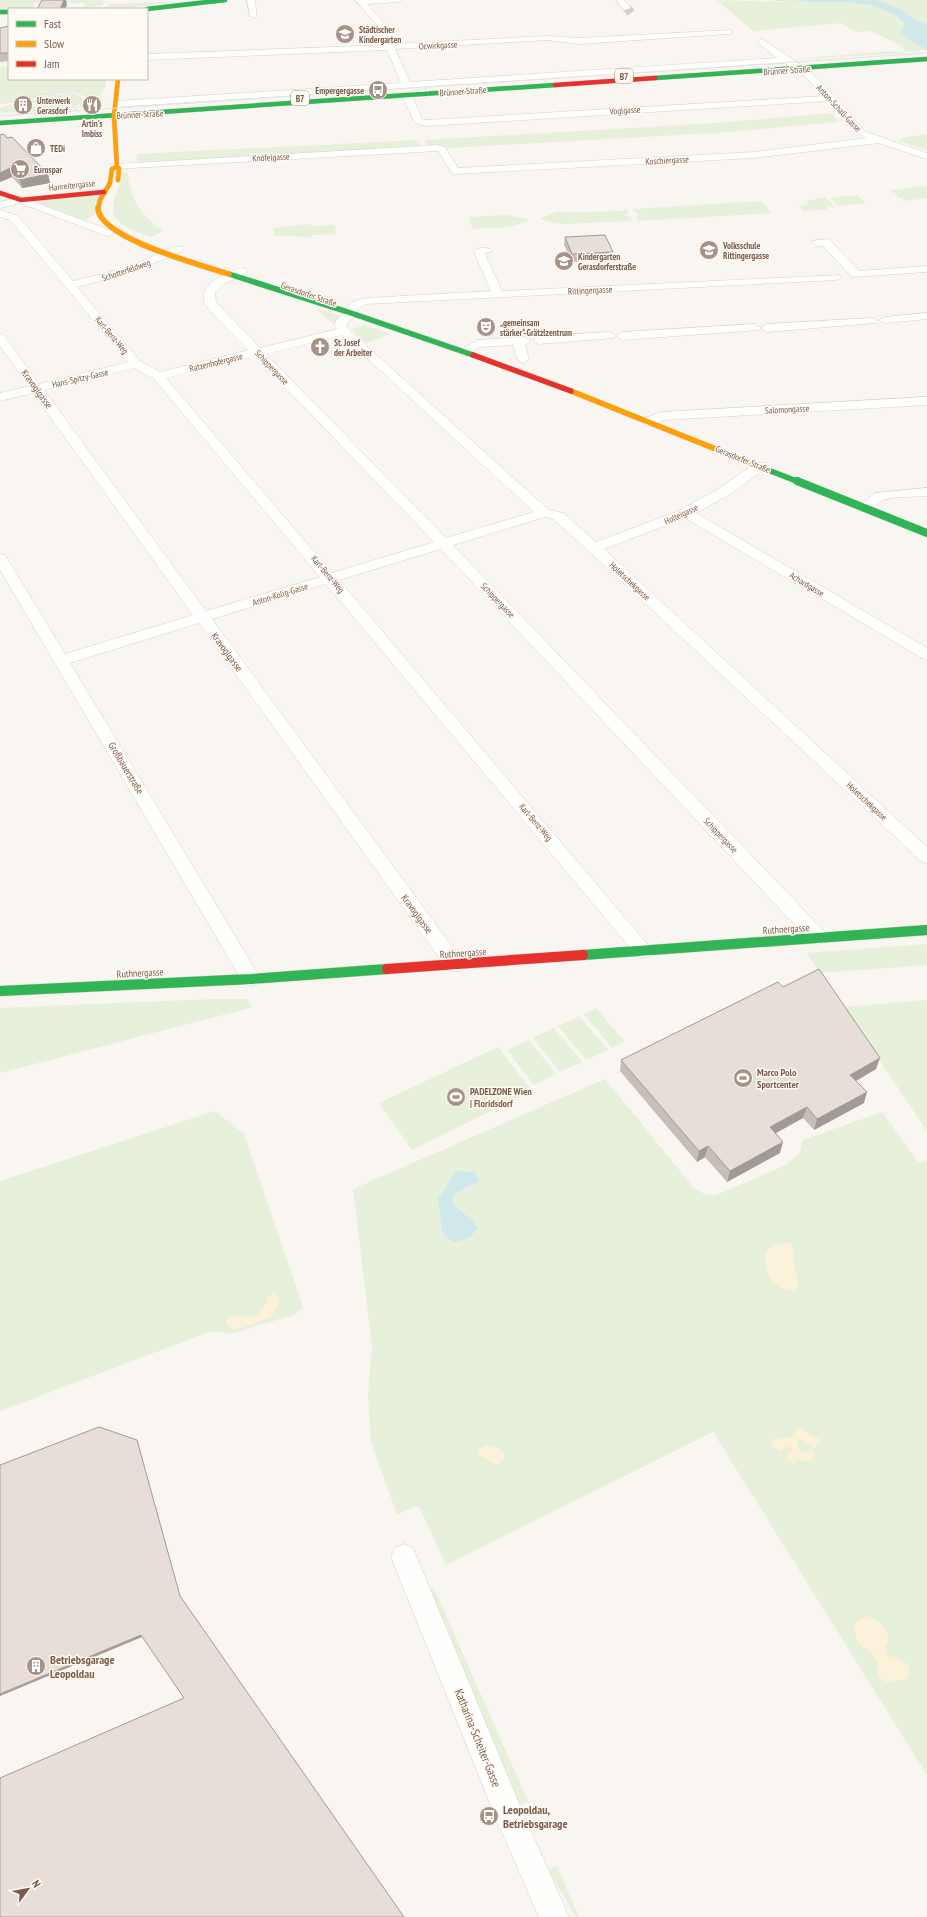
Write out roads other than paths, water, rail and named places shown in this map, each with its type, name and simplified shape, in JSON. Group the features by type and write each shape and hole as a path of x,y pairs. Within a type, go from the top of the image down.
{"main road":[{"path":"148,9 225,0"},
{"name":"Brünner Straße","path":"0,123 115,110 409,95 925,58"},
{"name":"Brünner Straße","path":"0,119 115,110 798,67"},
{"name":"Hanreitergasse","path":"21,200 104,192 109,186 112,169 116,167 115,110 118,80"},
{"path":"115,193 119,168 116,167"},
{"path":"99,217 98,206 104,192"},
{"name":"Gerasdorfer Straße","path":"104,192 110,195 107,207 112,216 121,226 135,234 174,251 467,350 927,533"},
{"path":"0,193 21,200"},
{"name":"Gerasdorfer Straße","path":"99,217 110,228 130,240 174,251"},
{"name":"Ruthnergasse","path":"0,991 251,979 927,930"}],"street":[{"path":"251,0 254,16"},
{"path":"360,1 398,0"},
{"path":"620,0 630,12"},
{"path":"360,1 386,30 390,47 406,84"},
{"path":"645,28 652,36"},
{"name":"Ocwirkgasse","path":"148,57 390,47 548,38 579,41 728,32"},
{"path":"762,42 784,60 798,67"},
{"name":"Brünner Straße","path":"115,110 406,84 784,60"},
{"name":"Anton-Schall-Gasse","path":"798,67 845,112 855,128 878,140 927,156"},
{"path":"409,95 426,90"},
{"name":"Voglgasse","path":"409,95 408,98 418,121 421,122 830,98"},
{"name":"Koschiergasse","path":"426,149 442,149 455,171 489,167 606,162 610,164 754,155 878,140"},
{"name":"Knöfelgasse","path":"116,167 426,149"},
{"path":"0,205 21,200 78,223 108,233"},
{"name":"Karl-Benz-Weg","path":"0,212 14,218 136,364 158,376 331,578 644,951"},
{"path":"78,223 99,217"},
{"path":"817,243 826,242 856,275 927,269"},
{"name":"Schotterfeldweg","path":"71,285 123,272 174,251"},
{"path":"487,251 479,252 498,295"},
{"name":"Schippergasse","path":"238,273 213,287 209,292 210,303 444,544 818,937"},
{"name":"Rittingergasse","path":"351,311 359,303 367,301 836,277"},
{"path":"344,331 340,325 341,321 351,311"},
{"path":"885,320 927,316"},
{"path":"767,328 872,321"},
{"path":"539,340 755,328"},
{"name":"Ratzenhofergasse","path":"158,376 344,331"},
{"name":"Holetschekgasse","path":"344,331 544,514 558,516 594,548 927,857"},
{"name":"Kravoglgasse","path":"0,338 455,965"},
{"path":"467,350 477,344 522,341 523,359"},
{"name":"Hans-Spitzy-Gasse","path":"0,397 136,364"},
{"name":"Salomongasse","path":"647,422 662,416 927,401"},
{"name":"Holteigasse","path":"594,548 686,513 745,478 760,466"},
{"path":"862,508 880,496 927,492"},
{"name":"Achardgasse","path":"686,513 927,655"},
{"name":"Anton-Kolig-Gasse","path":"62,660 544,514"},
{"name":"Großbauerstraße","path":"0,558 251,979"},
{"name":"Katharina-Scheiter-Gasse","path":"404,1557 513,1824 554,1917"}],"water":[{"path":"782,0 877,0 901,9 917,21 927,24 927,50 908,39 901,32 905,24 896,16 875,7 864,4 840,2"},
{"path":"458,1171 475,1172 479,1181 456,1193 452,1200 454,1204 478,1228 469,1238 455,1242 446,1238 442,1231 438,1199 454,1174"}],"tunnel":[{"path":"627,8 631,13"}],"tram line":[{"path":"0,116 927,53"},
{"path":"0,109 43,95 66,93 76,95 85,101 82,106 74,110"}],"place":[{"name":"Städtischer Kindergarten","path":"345,34"},
{"name":"Empergergasse","path":"378,90"},
{"name":"Unterwerk Gerasdorf","path":"23,105"},
{"name":"Artin's Imbiss","path":"92,105"},
{"name":"TEDi","path":"36,148"},
{"name":"Eurospar","path":"20,169"},
{"name":"Volksschule Rittingergasse","path":"709,250"},
{"name":"Kindergarten Gerasdorferstraße","path":"564,261"},
{"name":"„gemeinsam stärker“-Grätzlzentrum","path":"486,327"},
{"name":"St. Josef der Arbeiter","path":"320,347"},
{"name":"Marco Polo Sportcenter","path":"743,1078"},
{"name":"PADELZONE Wien | Floridsdorf","path":"456,1097"},
{"name":"Betriebsgarage Leopoldau","path":"36,1666"},
{"name":"Leopoldau, Betriebsgarage","path":"489,1816"}]}
